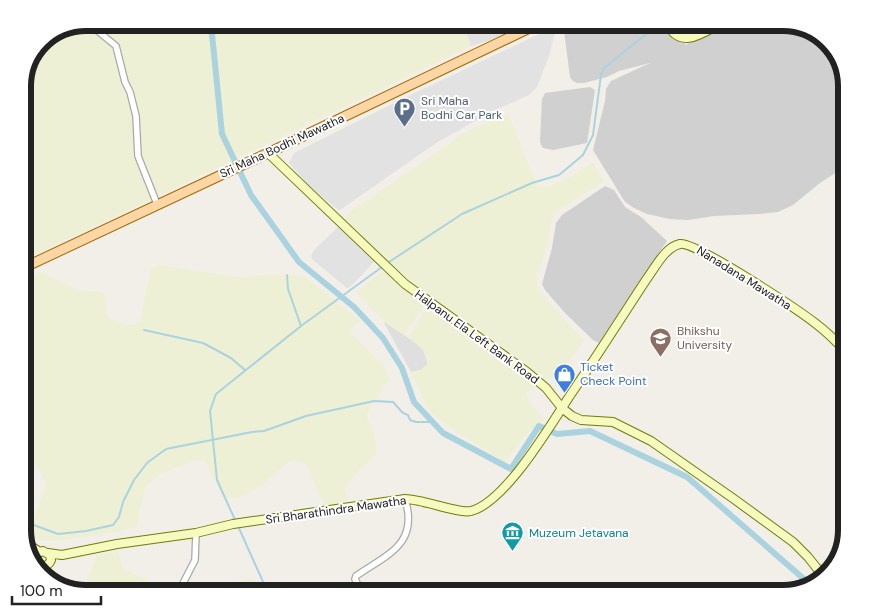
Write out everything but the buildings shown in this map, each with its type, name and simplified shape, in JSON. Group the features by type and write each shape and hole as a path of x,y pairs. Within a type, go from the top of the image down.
{"main road":[{"name":"Sri Maha Bodhi Mawatha","path":"31,264 521,31"},
{"path":"673,31 675,34 692,38 705,31"},
{"name":"Halpanu Ela Left Bank Road","path":"268,153 390,271 430,304 527,372 546,388 560,411 576,419 613,422 651,441 793,542 819,571"},
{"name":"Nanadana Mawatha","path":"560,411 646,280 667,252 672,247 681,243 690,245 705,253 780,300 814,322 838,344"},
{"name":"Sri Bharathindra Mawatha","path":"41,554 62,555 117,544 196,533 244,522 405,499 422,500 465,512 481,507 492,499 509,481 526,461 560,411"},
{"path":"41,554 50,557 44,565"},
{"name":"Sri Bharathindra Mawatha","path":"45,566 62,555"}],"street":[{"path":"98,31 116,46 136,116 138,156 157,204"},
{"path":"358,585 356,576 396,549 407,533 409,520 405,499"},
{"path":"182,585 195,560 196,533"}],"shaded area":[{"path":"466,31 512,31 495,39 471,46"},
{"name":"Sri Maha Bodhi Car Park","path":"546,31 555,31 549,56 537,87 529,95 491,112 436,143 340,210 309,186 289,163 294,153"},
{"path":"564,31 666,31 672,38 685,43 685,45 711,31 782,31 797,33 822,47 834,65 838,87 838,171 793,205 778,212 714,216 688,220 670,219 647,214 625,202 593,150 605,101 606,89 611,81 650,63 584,83 577,83 570,77"},
{"path":"678,31 695,31 689,34"},
{"path":"590,87 595,90 587,143 553,150 543,148 540,142 542,99 545,93"},
{"path":"605,186 614,190 625,207 641,217 667,241 599,343 593,340 566,314 542,284 552,248 556,223 562,215"},
{"path":"338,227 374,262 347,288 313,260 311,256 314,250"},
{"path":"383,321 416,343 423,350 428,364 421,370 411,372"}],"green space":[{"path":"87,31 466,31 471,46 31,257 31,83 37,62 43,53 50,45 65,35"},
{"path":"508,113 537,186 545,187 563,181 593,162 604,182 555,212 551,222 550,235 542,263 536,275 538,290 584,341 559,375 544,380 499,344 412,283 344,222 347,214 464,133"},
{"path":"158,265 237,277 274,274 304,276 361,321 350,329 353,336 384,365 389,379 366,415 374,434 377,453 347,484 345,489 348,500 338,505 325,507 307,466 296,460 288,462 260,487 238,498 229,498 222,495 205,461 197,460 162,473 145,487 137,527 56,541 38,541 32,537 31,529 46,484 36,465 31,462 31,276 41,272 78,290 102,292 105,295 107,314 111,319 136,325 140,321 151,268"},
{"path":"385,269 425,304 404,335 383,321 356,292"},
{"path":"428,306 537,386 526,393 530,403 545,420 530,430 505,462 458,433 429,411 411,372 421,370 428,363 423,350 408,337"},
{"path":"118,551 123,569 146,579 148,581 147,585 85,585 97,555"},
{"path":"251,579 259,585 231,585 235,582"}],"waterway":[{"path":"209,31 212,34 222,134 251,195 299,262 354,307 383,338 402,368 414,402 443,433 511,469 539,426 557,434 590,431 687,477 805,580"},
{"path":"386,264 462,214 532,183 559,175 583,155 593,135 601,75 604,68 650,31"},
{"path":"236,522 217,480 210,411 216,394 301,326 382,267"},
{"path":"287,275 288,289 301,326"},
{"path":"144,330 203,343 231,358 245,370"},
{"path":"31,524 58,534 86,531 113,525 119,517 123,502 134,480 147,463 166,449 264,431 306,416 374,401 393,402 403,413 408,415 410,420 433,422"},
{"path":"238,526 264,585"}],"place":[{"name":"Sri Maha Bodhi Car Park","path":"405,127"},
{"name":"Bhikshu University","path":"661,357"},
{"name":"Ticket Check Point","path":"564,393"},
{"name":"Muzeum Jetavana","path":"513,552"}]}
